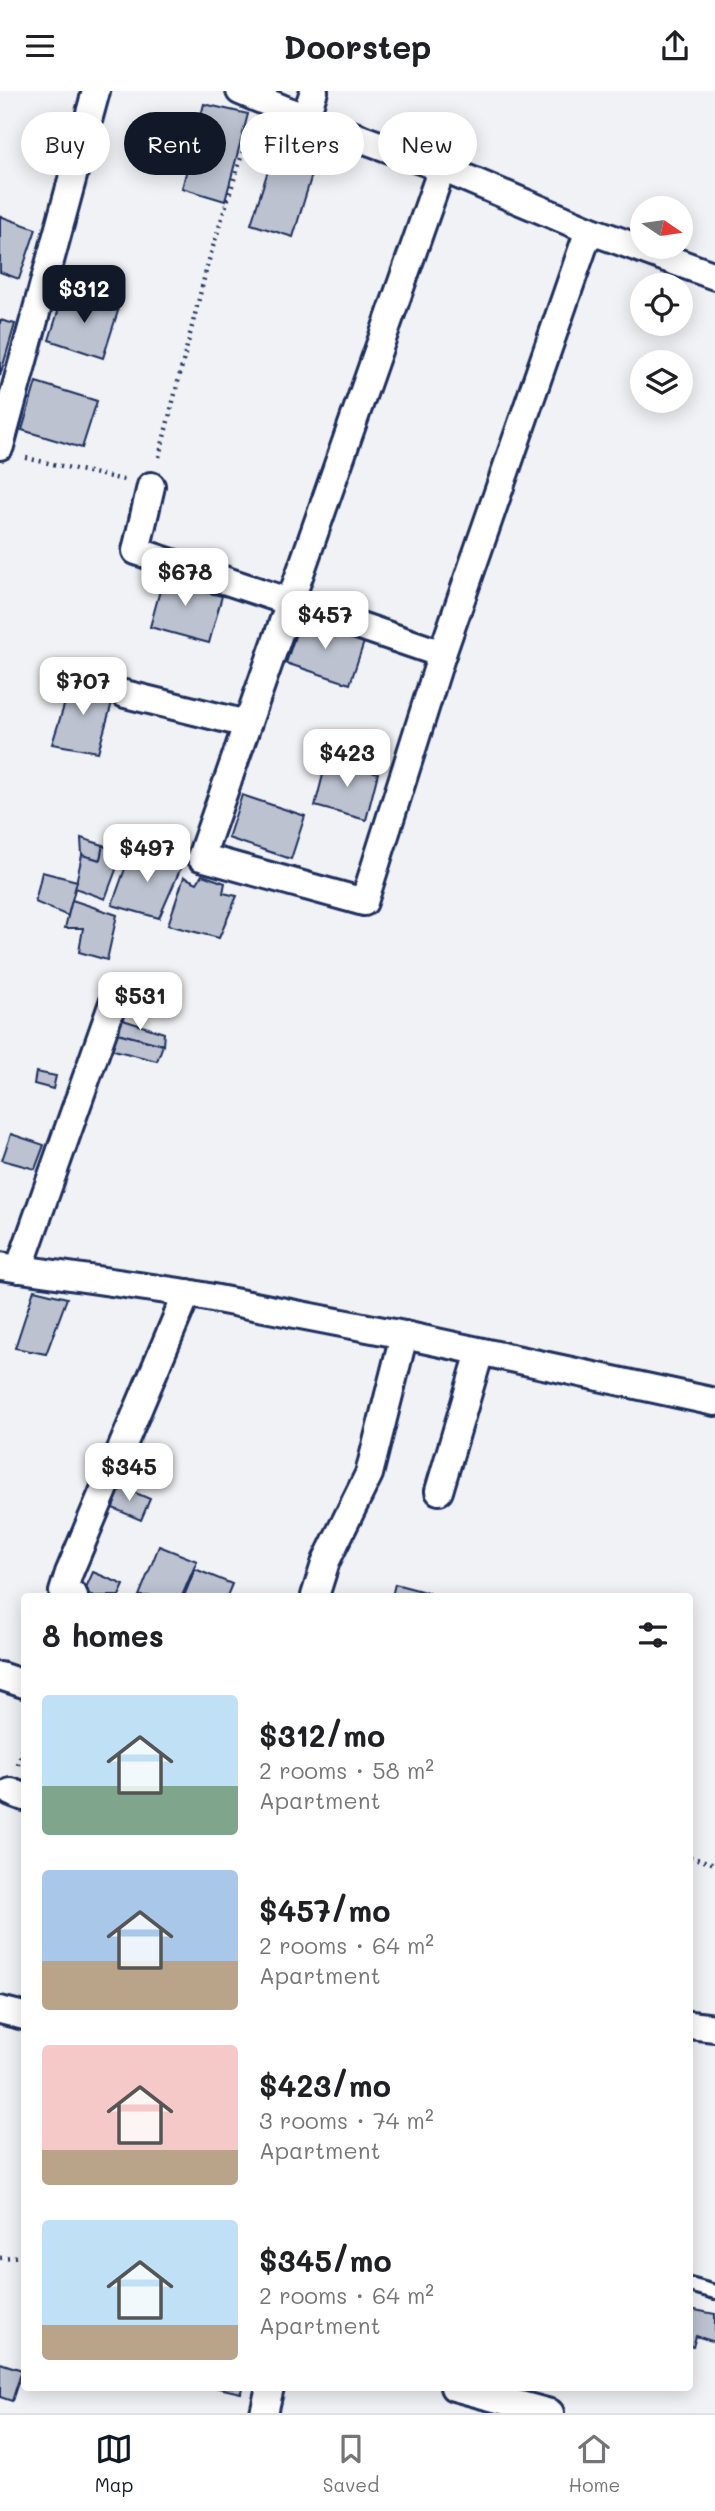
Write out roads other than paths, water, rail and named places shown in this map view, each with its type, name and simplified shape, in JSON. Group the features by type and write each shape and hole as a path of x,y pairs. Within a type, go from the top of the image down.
{"street":[{"path":"0,446 96,91"},
{"path":"307,112 314,91"},
{"path":"250,95 291,112"},
{"path":"440,175 201,857 364,902 442,654 589,230"},
{"path":"459,175 589,230 715,276"},
{"path":"151,486 136,551 442,654"},
{"path":"125,694 247,724"},
{"path":"114,1000 9,1268 187,1293 404,1335 715,1402"},
{"path":"66,1593 64,1592 69,1573 187,1293"},
{"path":"316,1593 327,1561 369,1474 404,1335"},
{"path":"439,1491 480,1352"},
{"path":"0,1676 21,1682"},
{"path":"0,2010 21,2015"},
{"path":"693,2025 715,2028"},
{"path":"264,2413 269,2391"},
{"path":"469,2391 551,2413"}],"lane":[{"path":"693,2286 715,2292"}]}
